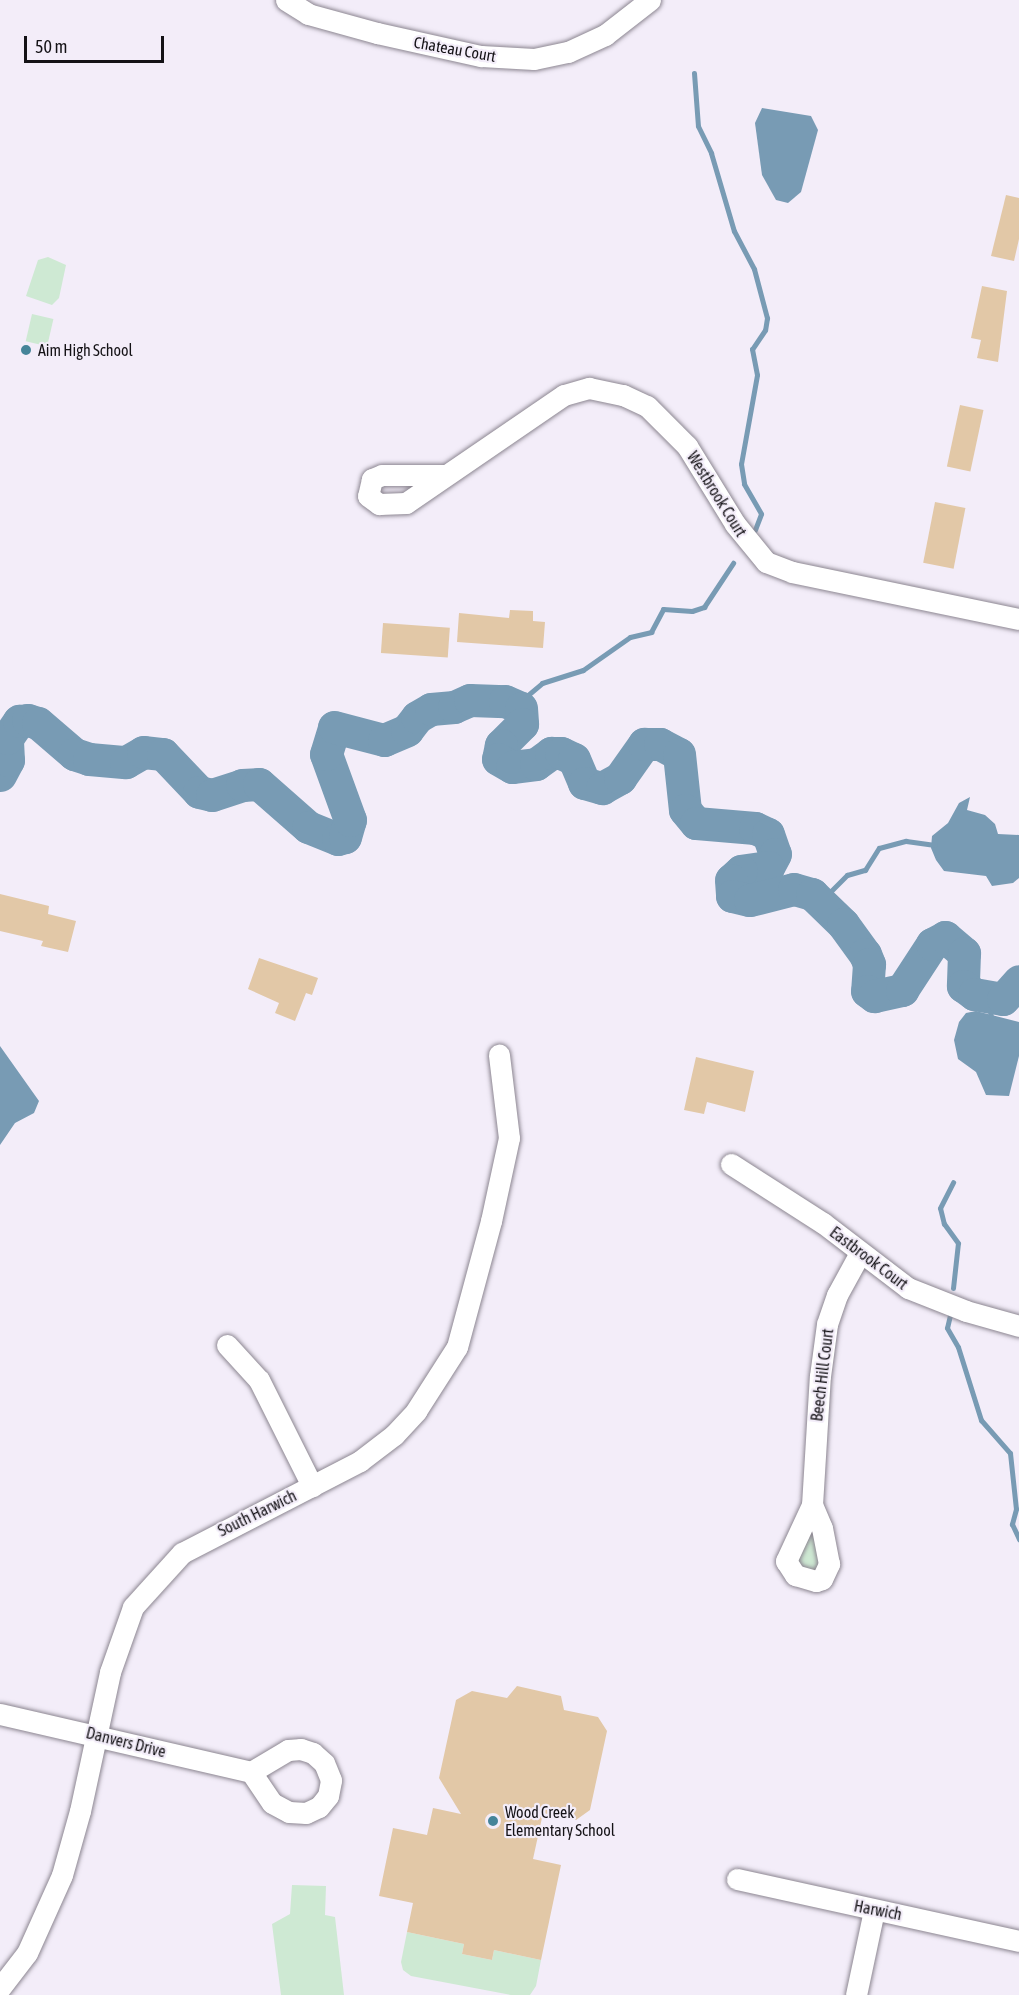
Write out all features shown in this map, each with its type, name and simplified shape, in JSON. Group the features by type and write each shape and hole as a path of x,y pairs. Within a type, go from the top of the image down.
{"street":[{"name":"Chateau Court","path":"286,0 308,14 377,33 481,56 534,59 568,52 605,35 650,0"},
{"name":"Westbrook Court","path":"445,475 564,395 589,388 623,395 647,406 687,446 735,524 766,562 792,572 1018,614"},
{"name":"South Harwich","path":"0,1988 27,1953 47,1914 77,1822 122,1637 133,1607 157,1577 182,1553 214,1534 360,1461 394,1435 416,1411 457,1347 491,1221 509,1138 499,1055"},
{"name":"Eastbrook Court","path":"731,1164 814,1217 908,1288 966,1311 1019,1326"},
{"name":"Beech Hill Court","path":"812,1505 820,1376 827,1324 842,1284 860,1253"},
{"path":"227,1345 259,1380 312,1486"},
{"name":"Danvers Drive","path":"0,1714 98,1734 251,1772"},
{"name":"Harwich","path":"736,1879 1019,1941"},
{"path":"856,1995 874,1910"}],"green space":[{"path":"48,257 66,265 59,298 52,305 26,296 38,260"},
{"path":"32,314 53,319 47,346 26,341"},
{"path":"810,1526 825,1560 817,1573 794,1567"},
{"path":"292,1885 326,1886 325,1915 335,1917 344,1995 281,1995 272,1924 290,1914"},
{"path":"407,1932 464,1944 462,1954 492,1960 494,1950 541,1960 536,1986 530,1995 511,1995 411,1976 403,1970 401,1962"}],"water":[{"path":"762,108 811,116 818,130 801,192 788,203 776,200 762,175 755,123"},
{"path":"970,797 967,810 985,815 995,824 998,834 1019,835 1019,878 1013,883 992,886 986,876 944,871 936,860 931,848 932,836 948,823 959,803"},
{"path":"976,1011 1019,1022 1019,1056 1009,1096 986,1095 976,1072 958,1059 954,1040 959,1022 966,1013"},
{"path":"0,1046 39,1101 34,1113 15,1123 0,1145"}],"building":[{"path":"1006,195 1019,198 1019,239 1014,261 991,256"},
{"path":"982,286 1007,291 998,362 977,358 981,340 971,338"},
{"path":"960,405 983,410 970,472 947,467"},
{"path":"935,502 965,508 954,569 923,563"},
{"path":"510,610 533,611 533,621 545,622 543,648 457,642 459,613 509,618"},
{"path":"383,623 450,628 448,658 381,653"},
{"path":"0,894 49,906 48,914 76,921 68,952 41,946 43,941 0,931"},
{"path":"259,958 318,978 312,995 306,993 295,1021 275,1013 279,1003 248,989"},
{"path":"696,1057 754,1071 745,1112 707,1102 704,1114 684,1110"},
{"name":"Wood Creek Elementary School","path":"517,1686 561,1696 564,1710 598,1717 607,1731 590,1810 576,1820 543,1813 533,1859 561,1865 541,1960 494,1950 492,1960 462,1954 464,1944 407,1932 413,1903 379,1896 393,1828 427,1835 433,1808 461,1814 439,1778 456,1700 472,1691 507,1698"}],"waterway":[{"path":"694,73 698,126 711,153 734,231 754,269 767,318 765,330 752,349 757,375 741,464 744,484 761,514 755,530"},
{"path":"516,705 542,683 583,670 630,637 651,632 663,609 692,611 704,607 733,563"},
{"path":"0,775 8,760 7,738 19,721 28,720 38,723 74,754 89,759 126,762 143,752 163,754 199,792 212,795 242,785 259,784 308,827 338,839 345,837 350,820 326,754 334,727 384,740 407,730 417,717 431,709 454,707 470,700 505,701 521,708 522,724 501,745 498,759 512,767 536,764 551,753 561,753 574,759 584,783 602,788 620,778 644,744 660,744 679,754 685,810 696,823 755,828 768,834 775,854 768,867 741,871 731,880 732,896 750,900 794,889 812,894 843,924 865,954 869,964 867,991 874,996 902,990 932,944 945,937 964,953 963,986 974,994 1003,999 1019,981"},
{"path":"821,901 847,875 865,870 879,848 906,841 935,845"},
{"path":"988,998 991,1016"},
{"path":"953,1182 940,1208 944,1224 958,1243 953,1288"},
{"path":"950,1315 947,1328 958,1347 981,1420 1010,1453 1016,1509 1012,1524 1019,1539"}],"place":[{"name":"Aim High School","path":"26,350"},
{"name":"Wood Creek Elementary School","path":"493,1821"}]}
